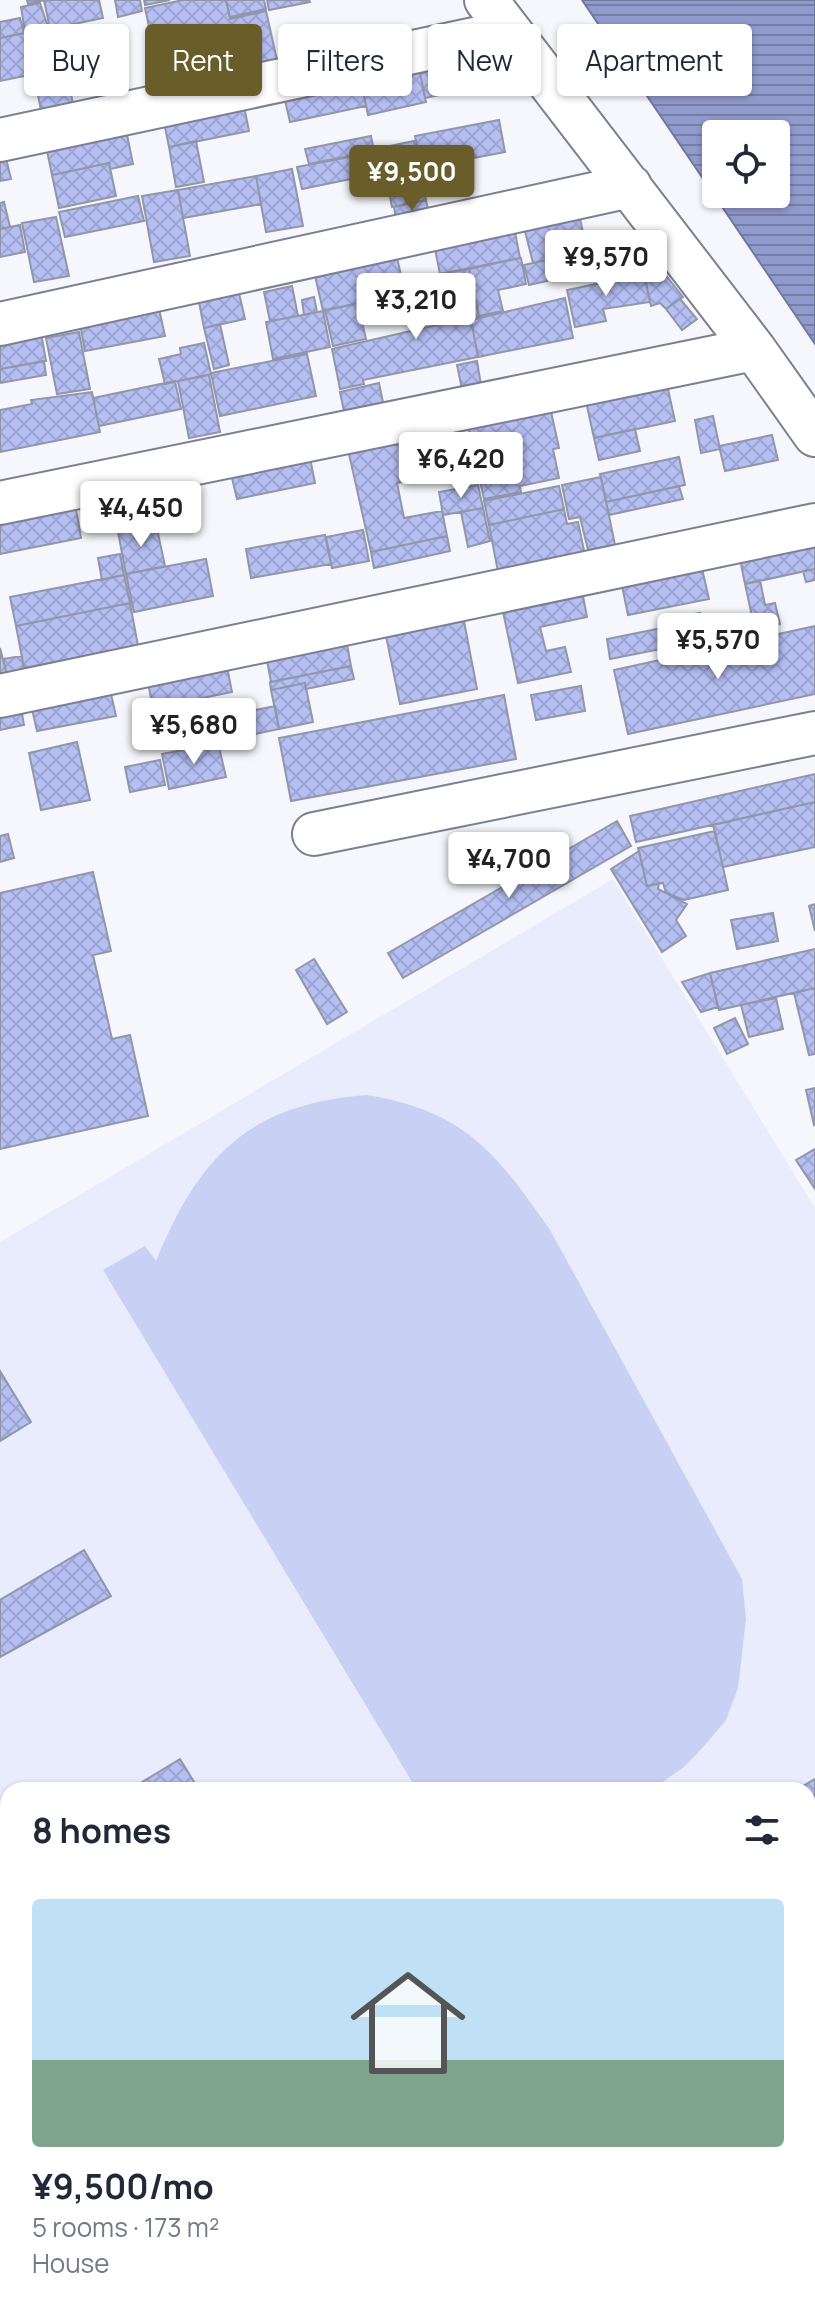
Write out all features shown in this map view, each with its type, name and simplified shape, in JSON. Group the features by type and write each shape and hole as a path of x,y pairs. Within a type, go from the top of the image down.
{"street":[{"path":"0,140 497,16 754,349 815,435"},
{"path":"0,324 630,186"},
{"path":"0,503 754,349"},
{"path":"0,696 815,525"},
{"path":"314,834 815,733"}],"shaded area":[{"path":"582,0 815,0 815,344 723,208 790,208 790,120 702,120 702,177 647,96 752,96 752,24 598,24"},
{"path":"613,879 815,1208 815,1782 0,1782 0,1242"},
{"path":"367,1095 400,1102 453,1124 494,1157 550,1230 742,1579 746,1619 738,1688 726,1720 684,1767 662,1782 412,1782 103,1270 145,1246 156,1261 191,1192 233,1142 260,1124 290,1110 326,1100"}],"building":[{"path":"44,0 99,0 103,18 74,24 49,24"},
{"path":"115,0 140,0 142,11 118,17"},
{"path":"144,0 170,0 145,5"},
{"path":"183,0 226,0 230,19 266,11 277,60 262,63 262,24 148,24 145,8"},
{"path":"226,0 264,0 266,9 230,17"},
{"path":"267,0 309,0 310,2 269,10"},
{"path":"40,3 47,24 24,26 21,7"},
{"path":"20,18 24,33 0,38 0,22"},
{"path":"24,33 24,76 0,81 0,38"},
{"path":"428,62 428,96 434,96 425,98 418,64"},
{"path":"418,64 426,102 368,115 364,96 412,96 412,65"},
{"path":"38,96 71,96 73,104 41,111"},
{"path":"284,96 364,96 366,106 290,122"},
{"path":"243,101 249,131 169,147 163,117"},
{"path":"499,120 505,152 422,168 415,136"},
{"path":"125,125 133,164 110,169 109,163 52,175 45,141"},
{"path":"371,136 374,151 309,164 305,149"},
{"path":"196,141 204,182 176,187 169,147"},
{"path":"414,141 426,200 392,207 380,148"},
{"path":"4,150 11,179 0,181 0,151"},
{"path":"375,152 380,173 302,189 297,167"},
{"path":"109,163 116,196 59,208 52,175"},
{"path":"292,169 303,226 266,232 256,176"},
{"path":"256,176 261,204 183,218 178,190"},
{"path":"178,190 190,256 154,262 142,196"},
{"path":"138,196 144,221 65,237 59,212"},
{"path":"426,200 430,219 397,226 394,207"},
{"path":"4,202 10,227 0,229 0,203"},
{"path":"579,214 587,251 533,263 524,227"},
{"path":"56,217 69,276 34,282 22,223"},
{"path":"20,225 25,252 0,257 0,229"},
{"path":"514,227 520,258 440,274 434,244"},
{"path":"637,244 659,274 664,273 683,297 666,309 660,303 651,306 644,274 630,277 621,253"},
{"path":"585,251 589,267 546,276 547,281 529,285 524,265"},
{"path":"396,253 405,293 323,311 314,271"},
{"path":"521,258 526,284 498,290 503,311 479,316 469,269"},
{"path":"469,269 479,318 471,320 478,357 363,380 364,384 340,389 332,349 450,322 440,274"},
{"path":"644,274 650,302 603,309 606,321 575,327 567,290"},
{"path":"292,286 298,316 270,321 264,292"},
{"path":"239,293 245,319 204,328 199,302"},
{"path":"403,294 406,304 360,313 366,339 333,346 325,310"},
{"path":"314,297 317,312 304,315 302,300"},
{"path":"565,298 573,338 478,357 471,320"},
{"path":"680,299 697,319 682,330 666,309"},
{"path":"159,309 165,336 85,351 80,324"},
{"path":"323,311 330,347 273,359 266,322"},
{"path":"220,324 229,365 214,369 204,328"},
{"path":"79,332 90,389 57,394 46,338"},
{"path":"41,333 46,361 0,369 0,341"},
{"path":"204,343 211,374 165,384 159,359 181,354 180,348"},
{"path":"307,354 316,396 220,416 211,373"},
{"path":"44,361 46,375 0,383 0,369"},
{"path":"477,361 482,391 463,394 457,365"},
{"path":"209,375 220,432 189,438 178,381"},
{"path":"666,380 675,421 594,438 585,397"},
{"path":"175,381 181,409 99,426 93,398"},
{"path":"379,383 385,412 346,421 340,392"},
{"path":"92,392 100,432 0,452 0,410 32,404 31,400"},
{"path":"550,407 559,448 553,449 559,478 520,486 521,492 484,499 468,425"},
{"path":"713,416 720,449 701,453 695,420"},
{"path":"635,429 640,451 599,460 594,438"},
{"path":"772,435 778,460 725,471 719,446"},
{"path":"429,437 437,475 397,483 404,518 442,511 447,536 371,552 349,454"},
{"path":"679,457 685,485 606,502 600,474"},
{"path":"310,458 315,483 237,499 231,474"},
{"path":"601,477 615,545 588,550 580,517 569,519 562,485"},
{"path":"478,485 483,508 443,515 439,492"},
{"path":"192,486 197,513 118,529 113,501"},
{"path":"559,486 564,509 489,525 484,501"},
{"path":"679,486 683,499 609,515 606,502"},
{"path":"483,508 490,541 468,547 461,512"},
{"path":"76,509 81,538 0,554 0,525"},
{"path":"564,509 567,524 578,522 586,560 499,577 489,525"},
{"path":"156,524 165,566 126,574 118,532"},
{"path":"363,530 369,561 332,568 326,537"},
{"path":"325,535 331,564 251,578 246,549"},
{"path":"447,536 450,551 374,568 371,552"},
{"path":"815,537 815,569 745,584 739,554"},
{"path":"120,554 124,575 102,580 98,558"},
{"path":"206,559 213,596 134,612 126,574"},
{"path":"700,560 709,599 628,615 620,576"},
{"path":"815,569 815,580 806,582 803,571"},
{"path":"124,575 130,603 16,626 10,597"},
{"path":"760,580 765,605 775,603 780,624 755,630 745,584"},
{"path":"582,591 587,617 540,627 546,651 565,647 571,672 518,683 502,607"},
{"path":"130,603 138,646 24,668 16,626"},
{"path":"700,613 706,643 677,649 670,619"},
{"path":"463,616 477,689 400,704 385,631"},
{"path":"672,626 676,646 610,659 607,639"},
{"path":"815,626 815,694 628,734 614,670"},
{"path":"346,639 351,666 271,682 266,655"},
{"path":"0,648 7,675 0,676"},
{"path":"22,656 24,672 7,675 3,659"},
{"path":"226,662 232,692 153,708 147,678"},
{"path":"351,666 354,679 306,689 305,683 271,690 270,682"},
{"path":"305,683 313,722 279,729 271,690"},
{"path":"109,685 116,716 37,731 30,700"},
{"path":"581,686 585,711 536,720 531,695"},
{"path":"504,695 516,759 291,801 279,738"},
{"path":"20,702 24,725 0,730 0,706"},
{"path":"275,706 279,729 245,736 240,713"},
{"path":"77,742 90,800 41,810 29,753"},
{"path":"218,743 226,777 169,789 162,754"},
{"path":"160,760 165,785 130,792 125,767"},
{"path":"815,774 815,802 636,842 630,816"},
{"path":"815,802 815,847 723,867 713,825"},
{"path":"617,821 631,846 403,978 388,953"},
{"path":"715,831 728,890 684,900 666,893 663,883 647,886 638,848"},
{"path":"8,834 14,858 0,862 0,836"},
{"path":"639,851 647,886 659,883 658,889 687,904 676,920 686,936 662,952 611,869"},
{"path":"93,872 111,951 93,955 112,1039 130,1035 148,1116 0,1149 0,893"},
{"path":"815,904 815,931 809,906"},
{"path":"773,913 778,941 737,949 731,920"},
{"path":"815,949 815,988 719,1010 710,973"},
{"path":"314,959 347,1012 327,1024 296,970"},
{"path":"710,973 718,1007 701,1012 682,982"},
{"path":"815,988 815,1054 809,1055 794,993"},
{"path":"776,998 783,1029 749,1037 741,1005"},
{"path":"735,1018 748,1044 727,1054 714,1028"},
{"path":"815,1088 815,1124 814,1125 806,1090"},
{"path":"815,1149 815,1189 796,1160"},
{"path":"0,1371 31,1422 0,1441"},
{"path":"84,1550 111,1596 0,1657 0,1600"},
{"path":"180,1759 194,1782 142,1782"}]}
